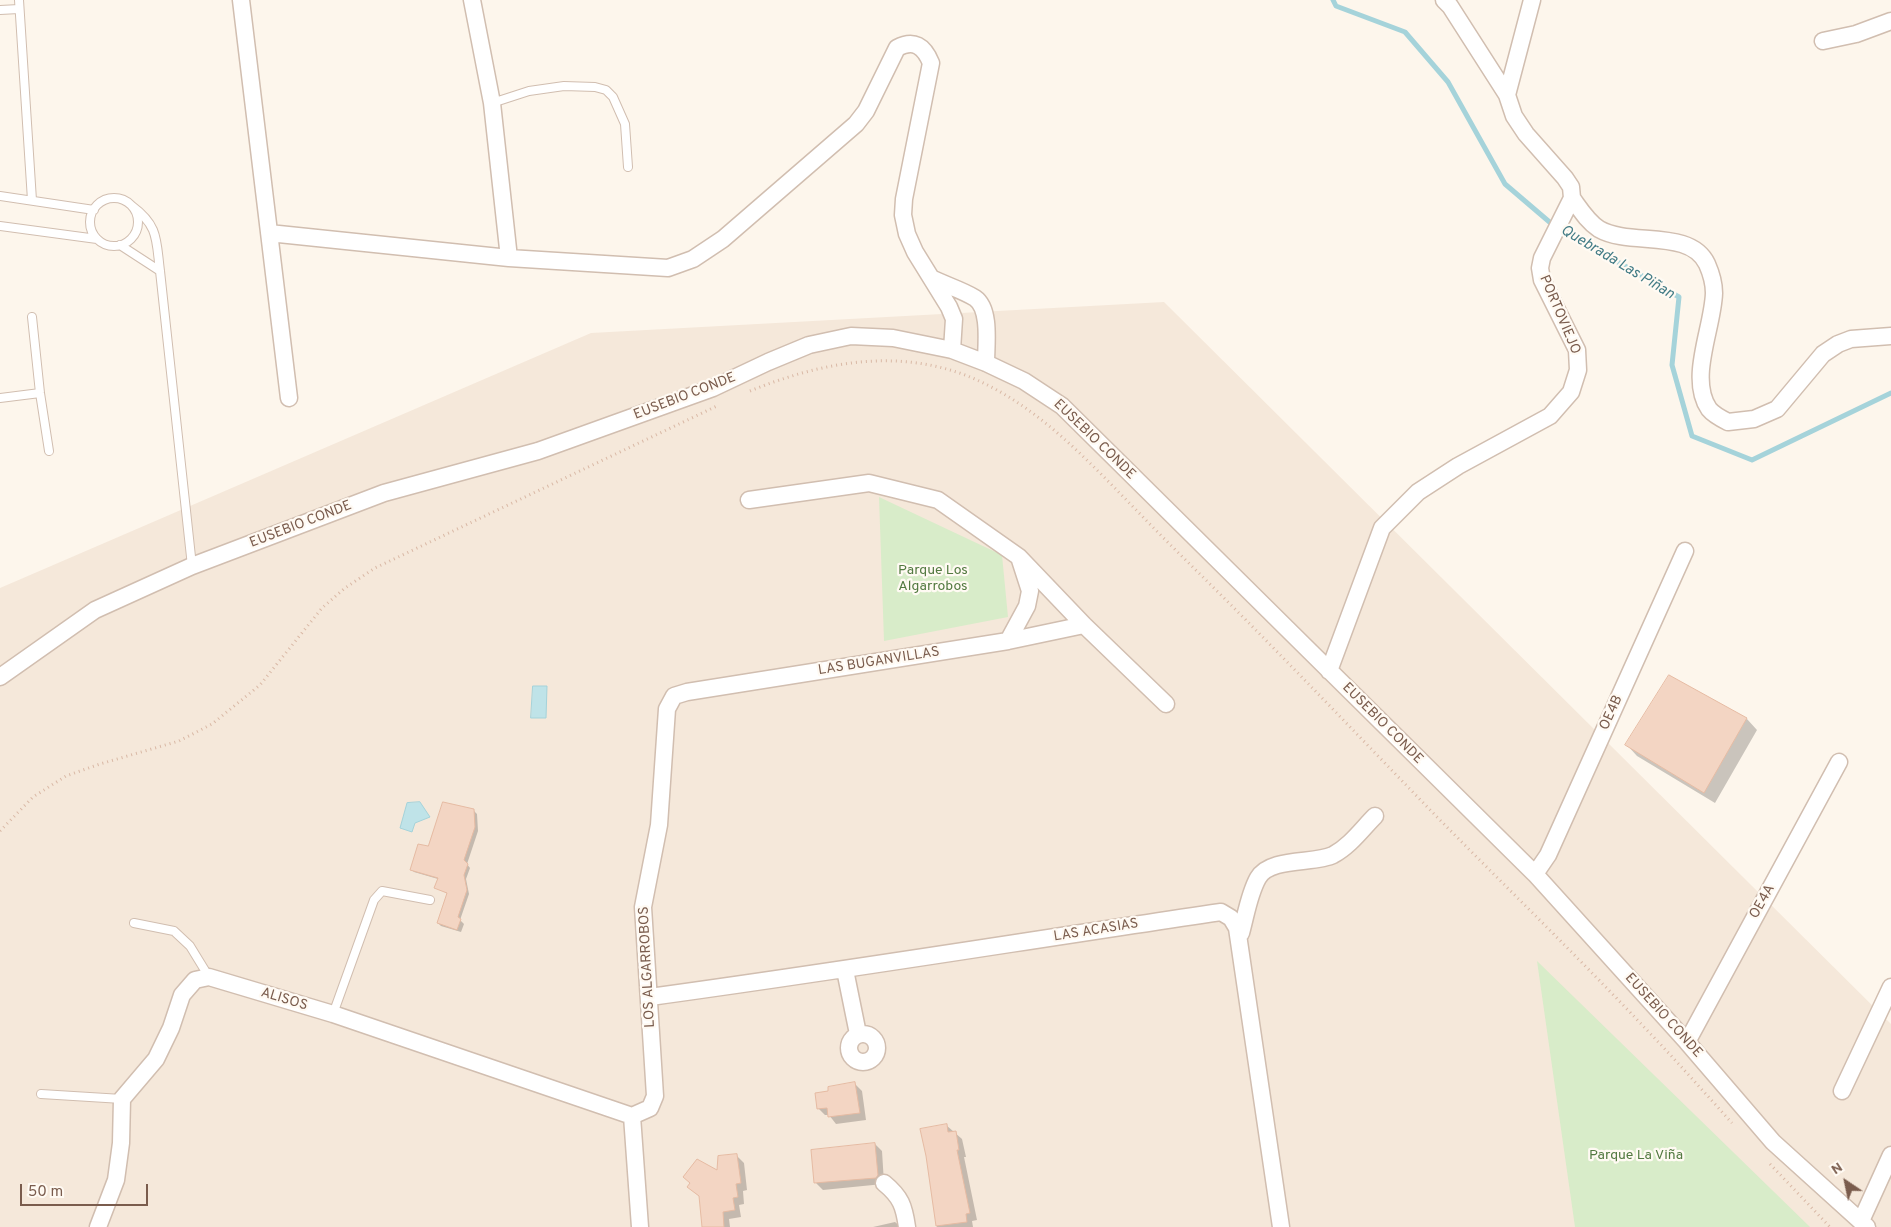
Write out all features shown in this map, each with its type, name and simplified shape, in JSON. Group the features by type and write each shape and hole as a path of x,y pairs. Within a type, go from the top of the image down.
{"street":[{"path":"241,0 290,398"},
{"path":"472,0 492,103 509,258"},
{"path":"1444,0 1450,6 1507,95 1514,116 1526,134 1571,187 1572,198 1587,220 1600,230 1622,237 1678,243 1694,249 1706,262 1712,277 1714,294 1701,373 1702,394 1710,410 1728,422 1754,419 1776,409 1823,354 1838,344 1851,339 1891,336"},
{"path":"1507,95 1532,0"},
{"path":"1823,41 1856,34 1891,21"},
{"path":"269,233 509,258 668,268 693,259 723,239 856,124 866,111 896,48 906,44 920,46 927,54 931,63 904,199 903,215 915,252 954,319 952,350"},
{"name":"PORTOVIEJO","path":"1329,671 1382,528 1418,492 1458,466 1550,416 1571,392 1578,370 1577,350 1542,280 1540,268 1542,258 1572,198"},
{"path":"931,278 976,299 983,308 986,318 986,363"},
{"name":"EUSEBIO CONDE","path":"0,677 95,610 192,566 384,494 547,448 712,388 810,345 851,336 894,338 952,350 1024,380 1062,406 1535,874 1774,1142 1864,1224"},
{"path":"748,500 869,483 938,500 1019,557 1084,625 1166,704"},
{"name":"OE4B","path":"1535,874 1548,855 1685,551"},
{"path":"1008,641 1027,606 1030,591 1019,557"},
{"name":"LAS BUGANVILLAS","path":"674,696 687,692 1008,641 1084,625"},
{"name":"LOS ALGARROBOS","path":"632,1116 650,1108 655,1096 643,907 658,825 667,709 674,696"},
{"name":"OE4A","path":"1686,1042 1838,762"},
{"path":"1238,935 1241,933 1259,876 1276,865 1332,855 1348,844 1375,816"},
{"name":"LAS ACASIAS","path":"650,997 845,970 1221,912 1231,918 1237,928 1281,1227"},
{"path":"845,970 858,1034"},
{"path":"98,1227 116,1180 122,1099 156,1059 182,995 195,980 209,977"},
{"name":"ALISOS","path":"209,977 333,1014 632,1116"},
{"path":"1842,1091 1891,987"},
{"path":"632,1116 640,1227"},
{"path":"1864,1224 1891,1155"},
{"path":"884,1183 893,1190 905,1207 907,1227"}],"lane":[{"path":"19,0 32,200"},
{"path":"0,10 20,9"},
{"path":"492,103 529,91 564,86 595,87 606,90 613,97 625,124 628,167"},
{"path":"0,196 94,210"},
{"path":"97,239 91,226 91,218 99,204 112,198 126,201 144,215 154,231 192,566"},
{"path":"120,245 133,237 137,230 137,214 132,206"},
{"path":"0,226 97,239 105,244 120,245 160,271"},
{"path":"32,317 40,393 49,450"},
{"path":"0,398 40,393"},
{"path":"333,1014 374,900 382,891 430,900"},
{"path":"134,923 174,931 190,946 209,977"},
{"path":"41,1094 122,1099"}],"path":[{"path":"741,394 778,379 815,368 849,362 884,359 926,364 965,375 1009,396 1051,427 1087,458 1644,1026 1736,1127"},
{"path":"0,831 33,797 66,776 179,741 212,724 260,685 322,608 345,588 375,568 723,403"},
{"path":"1769,1163 1830,1227"}],"shaded area":[{"path":"1164,302 1891,1024 1891,1227 0,1227 0,588 591,333"}],"green space":[{"name":"Parque Los Algarrobos","path":"879,497 1002,555 1008,617 884,641"},
{"name":"Parque La Viña","path":"1537,961 1810,1227 1575,1227"}],"water":[{"path":"533,686 547,686 546,718 531,718"},
{"path":"420,802 430,817 415,823 412,832 400,828 407,803"}],"building":[{"path":"1669,675 1747,718 1704,793 1625,745"},
{"path":"443,802 474,809 475,827 464,860 468,864 464,875 467,890 458,917 461,919 457,930 437,923 447,893 434,888 438,878 410,870 418,844 428,846"},
{"path":"855,1082 860,1113 828,1117 827,1108 817,1109 815,1093 828,1091 828,1087"},
{"path":"947,1124 948,1132 956,1131 959,1150 957,1150 970,1213 966,1214 967,1222 936,1226 926,1156 920,1129"},
{"path":"875,1143 878,1175 876,1178 814,1183 811,1150"},
{"path":"737,1154 741,1183 736,1184 738,1197 733,1198 735,1210 723,1212 724,1227 702,1227 699,1196 687,1187 690,1183 683,1177 697,1159 717,1170 718,1156"}],"waterway":[{"name":"Quebrada Las Piñan","path":"1333,0 1336,6 1405,32 1448,82 1505,184 1553,225 1679,297 1672,365 1692,436 1752,460 1891,393"}]}
